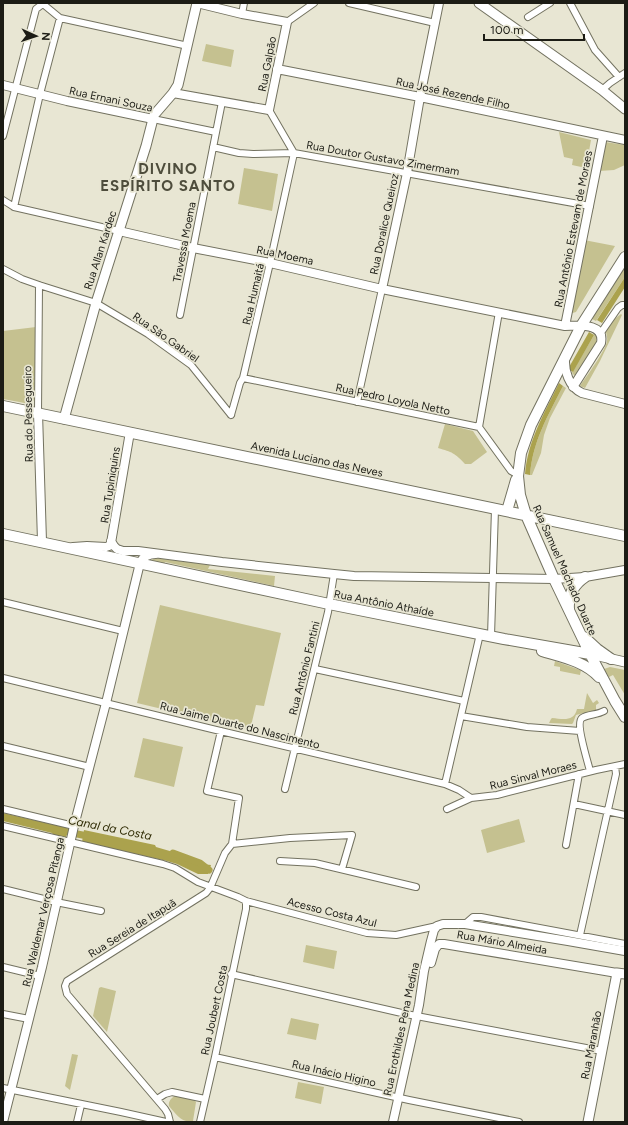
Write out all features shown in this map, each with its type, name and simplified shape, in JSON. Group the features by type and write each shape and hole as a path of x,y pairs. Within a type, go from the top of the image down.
{"main road":[{"name":"Rua Allan Kardec","path":"64,419 96,303 120,231 154,115 173,93 180,80 198,3"},
{"path":"479,3 602,90 625,109"},
{"name":"Rua Samuel Machado Duarte","path":"607,686 554,579 526,515 520,495 518,476 520,458 528,432 565,356 581,326 625,257"},
{"name":"Avenida Luciano das Neves","path":"3,406 624,536"},
{"path":"507,511 518,476"},
{"name":"Rua Antônio Athaíde","path":"3,534 42,541 329,604 625,662"},
{"path":"569,610 569,598 571,592 577,584 585,578"},
{"path":"579,631 597,649 611,659"},
{"path":"504,639 583,664 607,686 625,717"},
{"name":"Rua Maranhão","path":"588,1122 602,1050 621,974"}],"street":[{"path":"3,136 36,9 44,3 60,18 188,46"},
{"path":"198,3 242,14 286,22 314,3"},
{"path":"242,14 244,3"},
{"path":"349,3 435,23"},
{"name":"Rua Doralice Queiroz","path":"357,402 407,173 420,97 439,3"},
{"path":"528,17 550,3"},
{"path":"570,3 595,50 619,77"},
{"path":"14,207 40,94 60,18"},
{"name":"Rua Galpão","path":"269,110 286,22"},
{"name":"Rua José Rezende Filho","path":"277,70 420,97 625,140"},
{"path":"602,90 625,73"},
{"name":"Rua Ernani Souza","path":"3,85 67,101 216,132"},
{"path":"173,93 269,110"},
{"name":"Travessa Moema","path":"180,316 222,102"},
{"name":"Rua Doutor Gustavo Zimermam","path":"269,110 294,153 590,206"},
{"name":"Rua Antônio Estevam de Moraes","path":"565,326 603,136"},
{"path":"213,147 253,154 294,153"},
{"name":"Rua Humaitá","path":"231,415 240,383 243,378 294,153"},
{"name":"Rua Moema","path":"3,200 14,207 193,248 270,263 382,289 565,326 581,326"},
{"name":"Rua São Gabriel","path":"3,269 22,279 96,303 148,334 191,365 231,415"},
{"name":"Rua do Pessegueiro","path":"39,285 38,413 42,541"},
{"path":"600,334 618,308 625,306"},
{"path":"499,312 479,427 511,471 518,476"},
{"path":"565,326 571,332 572,342"},
{"path":"573,387 599,347 601,339 600,334 594,328 581,326"},
{"path":"565,356 566,369 573,387 582,393 625,404"},
{"name":"Rua Pedro Loyola Netto","path":"243,378 479,427"},
{"name":"Rua Tupiniquins","path":"112,541 130,432"},
{"path":"490,636 495,509"},
{"path":"70,548 87,546 106,547 109,546 112,541"},
{"path":"112,541 114,546 120,550 334,574 554,579 585,578 625,570"},
{"path":"140,563 146,556 156,554"},
{"name":"Rua Waldemar Verçosa Pitanga","path":"3,1122 7,1089 29,1020 70,841 90,767 140,563"},
{"name":"Rua Antônio Fantini","path":"285,789 315,669 334,574"},
{"path":"3,602 123,631"},
{"path":"445,784 480,634"},
{"path":"315,669 464,702"},
{"name":"Rua Jaime Duarte do Nascimento","path":"3,678 445,784 459,790 471,798"},
{"path":"590,771 580,731 580,722 583,717 604,711"},
{"path":"461,716 527,727 580,731"},
{"path":"211,887 225,853 232,844 239,798 207,791 221,731"},
{"path":"3,746 90,767"},
{"name":"Rua Sinval Moraes","path":"447,809 471,798 497,795 590,771 625,764"},
{"path":"580,935 616,774 615,766"},
{"path":"566,845 579,774"},
{"path":"574,804 625,815"},
{"path":"3,809 74,827"},
{"path":"3,826 163,864 175,868 198,882 246,901"},
{"path":"232,844 290,838 352,835 342,869"},
{"path":"280,861 309,862 416,887"},
{"name":"Rua Sereia de Itapuã","path":"157,1099 67,994 65,986 69,980 206,893 211,887"},
{"path":"3,889 101,911"},
{"name":"Acesso Costa Azul","path":"246,901 367,933 396,936 437,926"},
{"name":"Rua Joubert Costa","path":"200,1122 246,909 246,901"},
{"name":"Rua Mário Almeida","path":"465,924 473,917 481,917 625,944"},
{"name":"Rua Mário Almeida","path":"437,926 443,924 465,924 625,951"},
{"name":"Rua Erothildes Pena Medina","path":"393,1122 417,1016 424,971 434,930 437,926"},
{"name":"Rua Mário Almeida","path":"419,1005 435,949 439,944 621,974"},
{"path":"3,967 40,976"},
{"path":"231,974 417,1016 602,1050"},
{"path":"3,1014 29,1020"},
{"name":"Rua Inácio Higino","path":"215,1057 517,1122"},
{"path":"7,1089 121,1112 146,1120 166,1122"},
{"path":"170,1122 167,1111 157,1099 164,1094 172,1092 205,1099"},
{"path":"77,1122 81,1104"}],"shaded area":[{"path":"206,44 234,50 231,67 202,61"},
{"path":"559,132 591,140 586,168 572,165 573,159 564,157"},
{"path":"605,142 625,145 625,165 614,170 599,171"},
{"path":"244,168 278,174 272,211 238,204"},
{"path":"584,240 615,246 576,312 569,314"},
{"path":"625,267 625,277 596,321 592,319"},
{"path":"625,277 625,287 602,323 597,320"},
{"path":"621,314 622,315 600,361 585,388 580,386 600,357 606,345 607,339 605,326"},
{"path":"36,327 35,399 30,404 3,399 3,331"},
{"path":"589,332 594,335 573,372 568,369"},
{"path":"593,332 597,336 596,343 575,376 572,373 594,335"},
{"path":"559,383 563,386 538,439 534,451 530,475 525,474 529,450 533,438 542,416"},
{"path":"563,386 566,388 550,418 544,435 541,453 532,475 530,475 534,451 538,439"},
{"path":"445,424 473,431 487,452 471,464 465,464 453,453 438,448"},
{"path":"156,558 210,565 208,569 275,576 274,586 165,562 164,564 149,561"},
{"path":"160,605 281,633 264,706 256,705 250,730 137,703"},
{"path":"555,661 581,670 580,675 560,671 560,667 554,666"},
{"path":"610,667 625,670 625,695 613,675 609,677 604,669"},
{"path":"587,693 593,703 597,700 599,703 596,705 596,710 576,715 572,724 549,723 552,718 571,718 576,713 577,709 584,709"},
{"path":"143,738 183,747 174,787 134,777"},
{"path":"3,813 66,827 66,838 3,821"},
{"path":"519,819 525,842 487,853 481,830"},
{"path":"84,830 155,845 156,847 180,854 190,862 211,865 208,874 198,874 167,861 82,842"},
{"path":"306,945 337,951 334,969 303,962"},
{"path":"101,987 116,991 107,1032 93,1016 99,988"},
{"path":"291,1018 319,1024 316,1040 287,1034"},
{"path":"72,1054 78,1055 70,1090 65,1086"},
{"path":"298,1082 324,1087 321,1104 295,1098"},
{"path":"175,1096 194,1100 196,1102 193,1121 185,1121 176,1115 169,1106 170,1100"}],"waterway":[{"name":"Canal da Costa","path":"58,830 92,837"},
{"name":"Canal da Costa","path":"173,853 200,863 209,870"}],"district":[{"name":"DIVINO ESPÍRITO SANTO","path":"168,178"}]}
